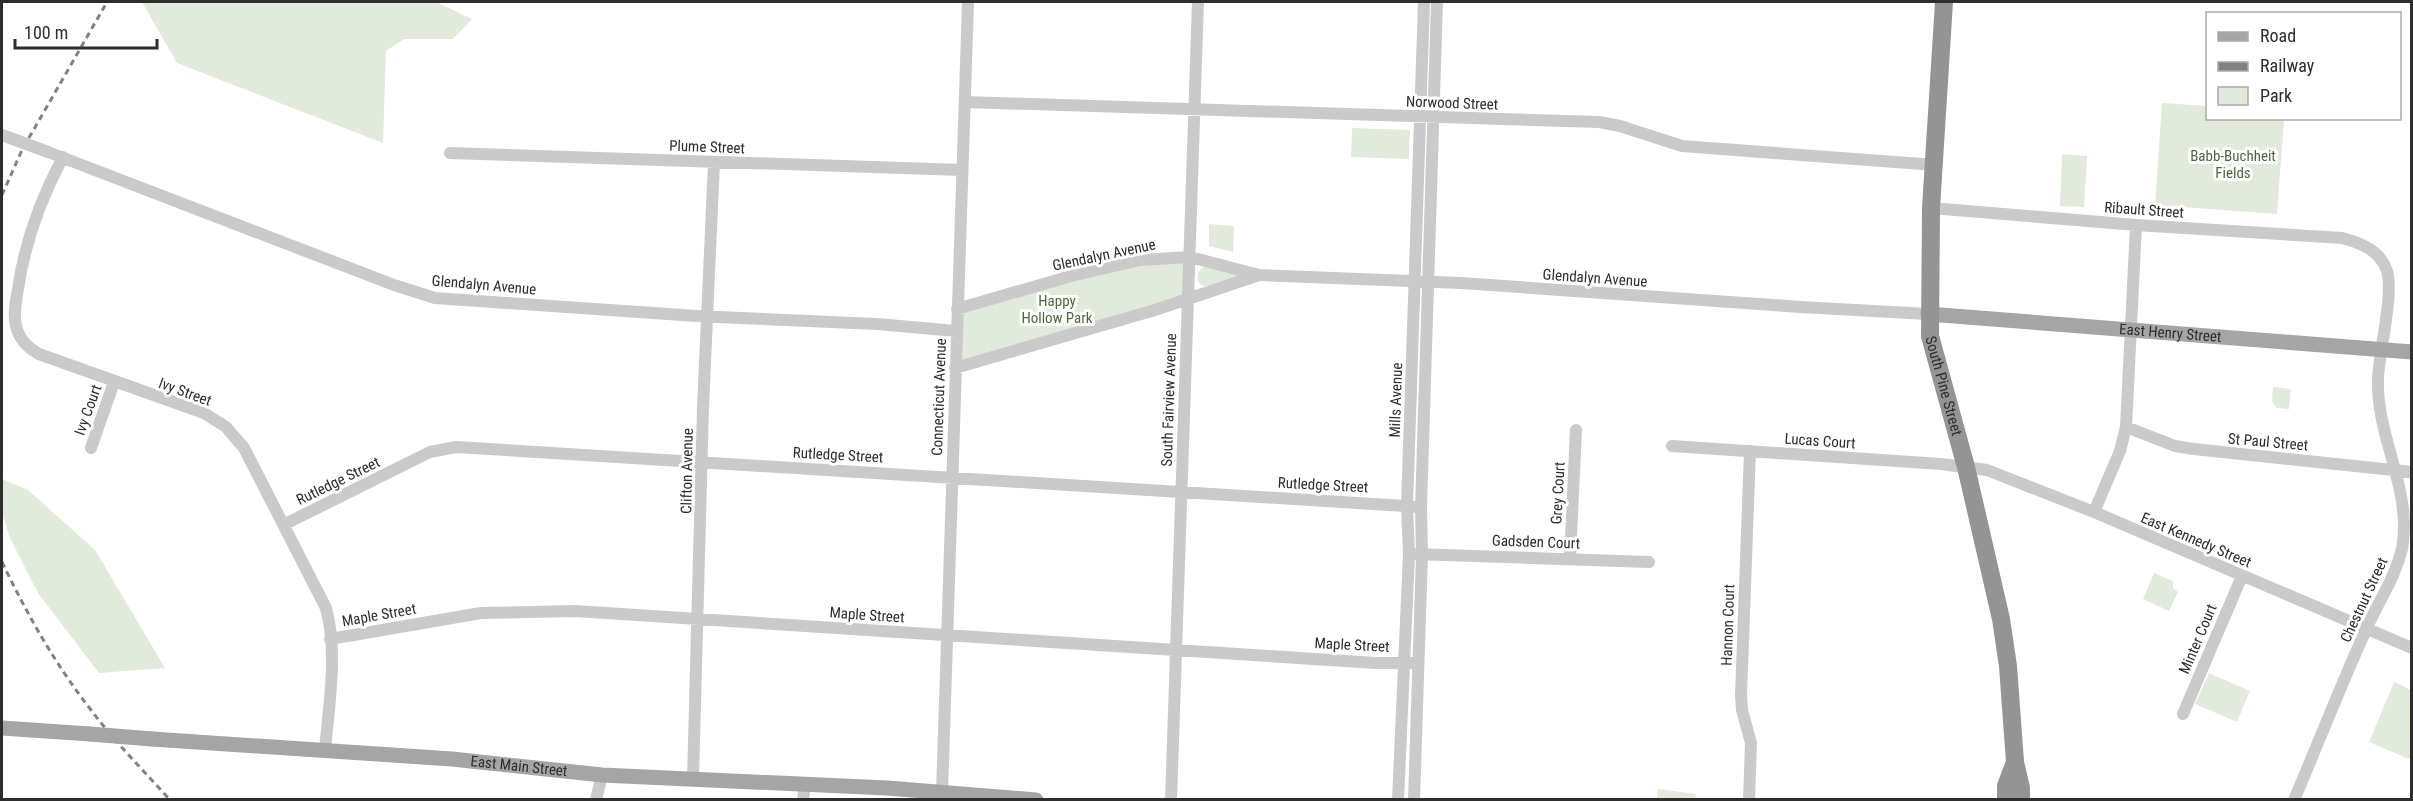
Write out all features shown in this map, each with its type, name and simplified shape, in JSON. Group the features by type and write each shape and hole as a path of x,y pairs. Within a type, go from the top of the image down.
{"highway":[{"name":"South Pine Street","path":"1944,2 1931,208 1929,336 1966,467 2001,619 2021,800"},
{"name":"South Pine Street","path":"2006,800 2006,786 2015,762"}],"main road":[{"name":"East Henry Street","path":"1928,314 2412,352"},
{"name":"East Main Street","path":"2,728 459,760 602,775 693,779 804,792 942,792 981,798 1036,800"}],"street":[{"name":"Connecticut Avenue","path":"942,792 968,2"},
{"name":"South Fairview Avenue","path":"1171,800 1198,2"},
{"name":"Mills Avenue","path":"1398,800 1409,554 1407,506 1424,2"},
{"name":"Mills Avenue","path":"1414,800 1422,555 1420,507 1437,2"},
{"name":"Norwood Street","path":"964,102 1599,122 1620,126 1682,147 1935,165"},
{"name":"Glendalyn Avenue","path":"2,135 394,285 435,298 708,316 877,324 956,331"},
{"name":"Plume Street","path":"450,153 962,170"},
{"name":"Ivy Street","path":"63,157 43,196 27,239 15,310 16,328 24,344 39,354 202,412 226,427 244,448 327,608 331,686 325,750"},
{"name":"Clifton Avenue","path":"693,779 702,462 714,163"},
{"name":"Ribault Street","path":"1931,208 2136,225 2334,237 2354,241"},
{"path":"2094,512 2120,452 2126,427 2136,225"},
{"name":"Chestnut Street","path":"2294,800 2366,629 2384,598 2402,549 2405,512 2379,400 2378,380 2389,283 2387,271 2377,254 2354,241"},
{"name":"Glendalyn Avenue","path":"957,309 1071,276 1140,260 1190,257 1259,275 1415,281 1928,314"},
{"name":"Glendalyn Avenue","path":"955,368 1188,299 1259,275"},
{"name":"Ivy Court","path":"91,448 114,382"},
{"name":"St Paul Street","path":"2126,427 2175,446 2194,450 2412,472"},
{"name":"Grey Court","path":"1570,558 1576,430"},
{"name":"Lucas Court","path":"1672,446 1966,467"},
{"name":"Rutledge Street","path":"285,524 430,452 448,447 1420,507"},
{"name":"Hannon Court","path":"1749,800 1751,743 1742,710 1741,694 1750,451"},
{"name":"East Kennedy Street","path":"1966,467 1987,470 2094,512 2412,648"},
{"name":"Gadsden Court","path":"1409,554 1649,562"},
{"name":"Minter Court","path":"2182,714 2242,576"},
{"name":"Maple Street","path":"330,639 449,617 512,611 575,611 946,636 1417,663"},
{"path":"596,800 602,775"}],"green space":[{"path":"142,2 436,2 472,19 453,39 404,39 386,51 383,143 177,63"},
{"name":"Babb-Buchheit Fields","path":"2162,103 2206,106 2206,120 2284,120 2277,214 2155,205"},
{"path":"1352,128 1410,130 1409,159 1351,157"},
{"path":"2062,154 2087,156 2084,207 2060,206"},
{"path":"1209,224 1234,226 1233,252 1209,246"},
{"name":"Happy Hollow Park","path":"1190,257 1188,299 955,368 957,309 1071,276"},
{"path":"1207,266 1238,273 1241,277 1219,286 1208,287 1198,282 1200,270"},
{"path":"2273,387 2291,389 2289,409 2277,408 2272,402"},
{"path":"2,479 28,490 95,550 165,668 99,673 38,593 10,538 2,512"},
{"path":"2154,573 2173,581 2173,588 2178,592 2169,611 2143,599"},
{"path":"2209,673 2250,691 2237,722 2195,704"},
{"path":"2394,682 2411,690 2411,760 2369,742"},
{"path":"1658,789 1696,794 1695,799 1657,799"}],"railway":[{"path":"2,195 22,150 107,2"},
{"path":"2,562 21,601 65,675 110,733 170,800"}]}
